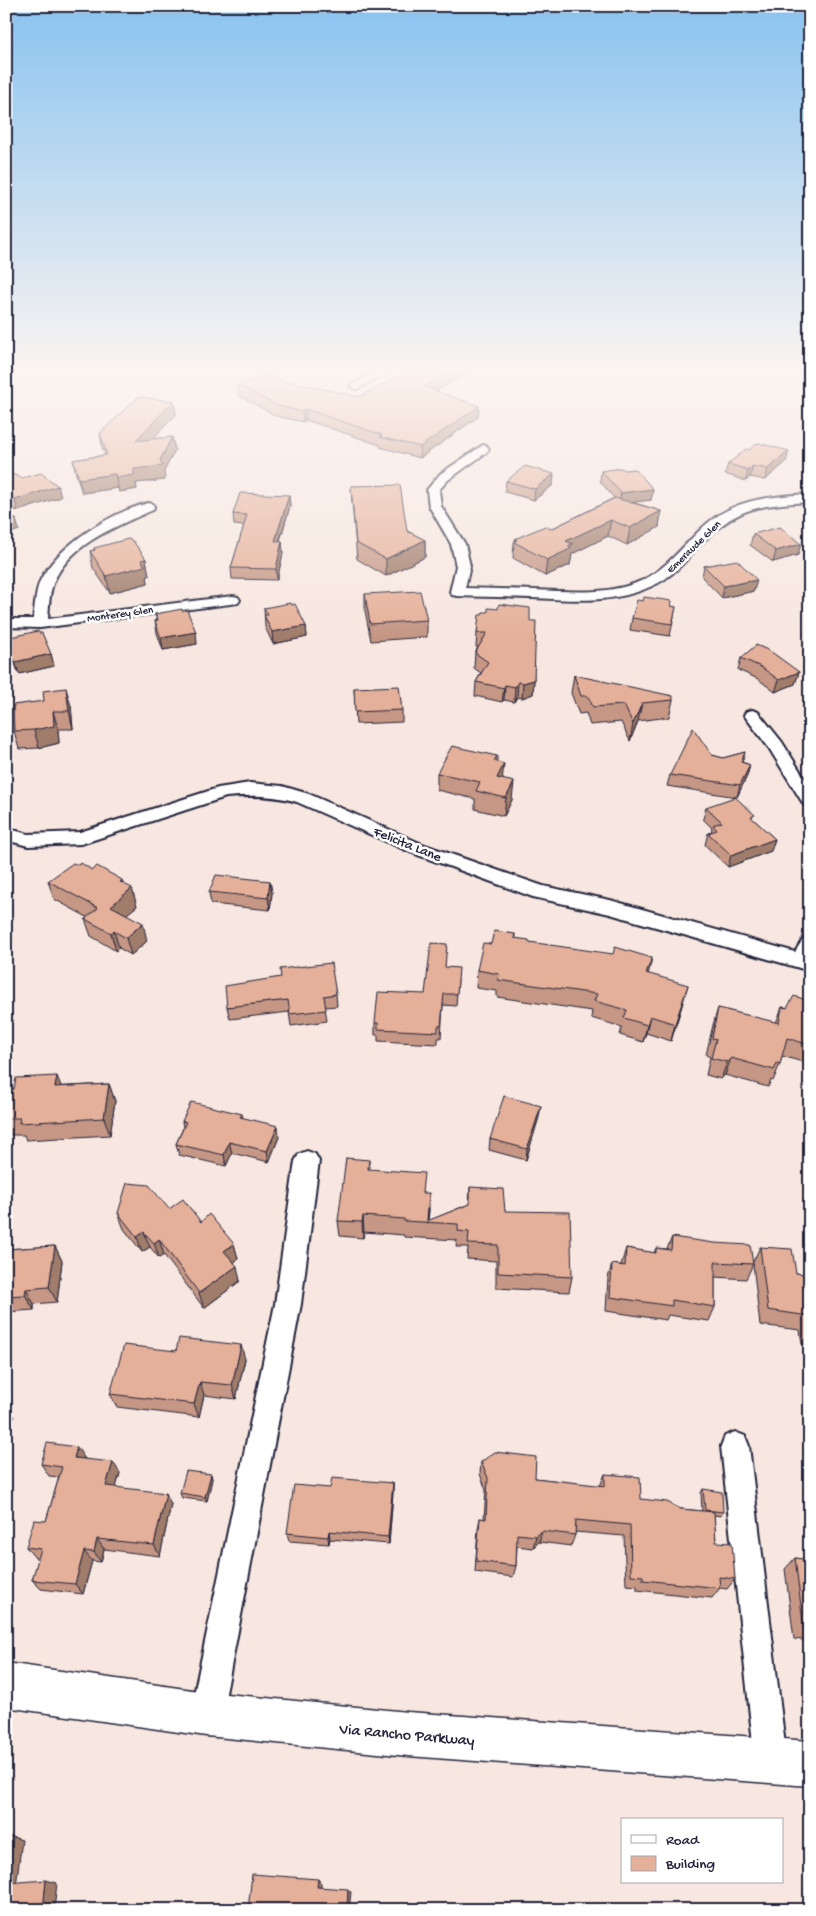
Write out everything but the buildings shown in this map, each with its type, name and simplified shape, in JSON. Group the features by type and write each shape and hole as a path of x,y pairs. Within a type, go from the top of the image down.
{"main road":[{"name":"Via Rancho Parkway","path":"6,1685 206,1714 408,1734 790,1763"}],"street":[{"name":"Emeraude Glen","path":"468,459 444,477 433,490 435,506 458,544 463,566 457,592 588,596 623,591 648,583 667,573 722,518 743,507 774,500 810,498"},
{"path":"40,624 47,582 66,554 102,528 148,506"},
{"name":"Monterey Glen","path":"6,623 40,624 233,600"},
{"path":"752,715 776,746 810,801"},
{"name":"Felicita Lane","path":"6,834 28,840 81,838 224,792 250,789 282,792 303,798 416,848 540,892 610,906 805,963"},
{"path":"805,963 810,944"},
{"path":"206,1714 288,1304 307,1161"},
{"path":"735,1446 790,1763"}]}
